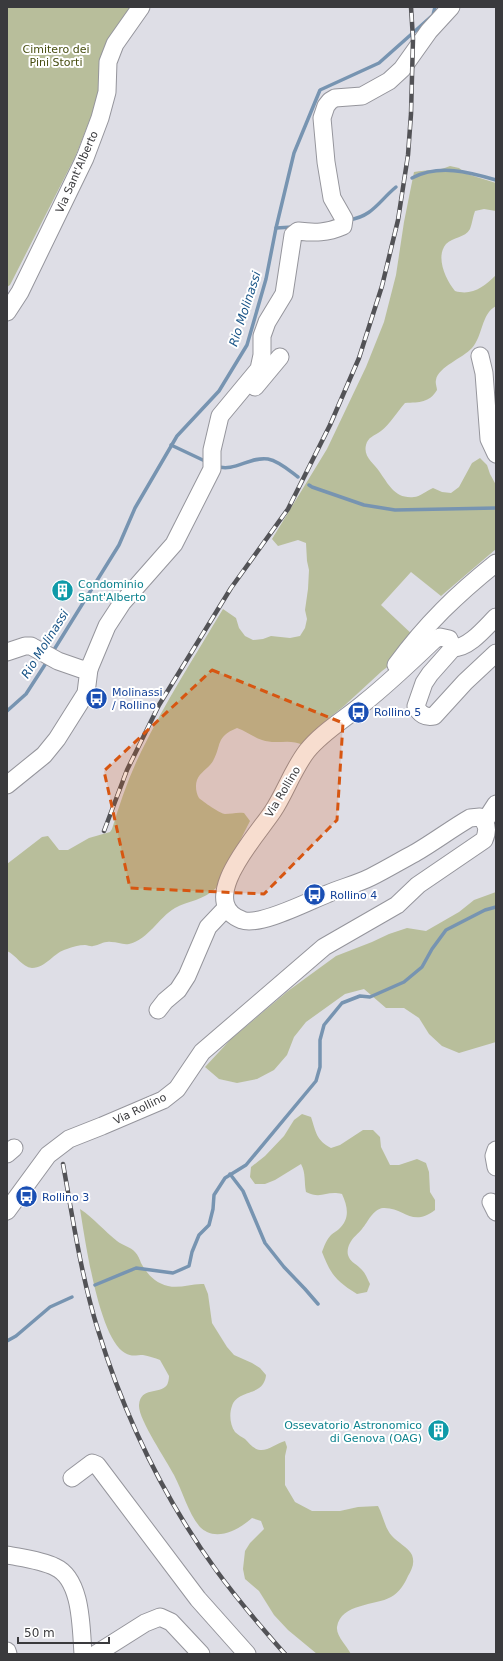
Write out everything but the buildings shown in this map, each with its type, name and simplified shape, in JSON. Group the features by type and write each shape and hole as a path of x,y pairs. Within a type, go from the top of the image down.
{"street":[{"name":"Via Sant'Alberto","path":"7,312 20,292 86,158 100,118 107,92 108,62 115,44 141,7"},
{"path":"212,469 212,450 220,416 259,369 262,355 262,336 267,322 284,294 294,235 298,231 319,233 332,231 343,226 344,219 332,198 326,162 322,118 326,106 335,98 362,96 389,81 402,69 429,31 451,7"},
{"path":"480,356 484,373 489,440 493,451 496,454"},
{"path":"7,785 44,755 57,739 86,693 85,669 107,626 122,603 174,544 212,469 219,461 226,421 280,357"},
{"path":"383,687 385,680 408,649 442,609 496,563"},
{"path":"496,617 473,639 460,648 453,648 424,683 416,706 423,715 430,717 434,716 464,682 496,653"},
{"name":"Via Rollino","path":"226,908 224,894 233,870 243,850 273,811 307,751 328,731 383,687 434,640 440,637 449,639 453,648"},
{"path":"7,652 24,646 31,646 58,661 85,669"},
{"name":"Via Rollino","path":"7,1211 48,1155 69,1139 163,1100 177,1088 202,1052 324,947 397,905 418,885 484,840 487,831 485,821 496,804"},
{"path":"158,1010 165,1001 178,990 187,976 208,927 226,908 233,916 243,921 261,920 291,910 370,877 414,853 470,818 480,817 485,821"},
{"path":"496,1150 494,1156 496,1167"},
{"path":"72,1478 92,1463 97,1465 198,1600 247,1654"},
{"path":"7,1555 55,1567 69,1578 76,1595 83,1654"},
{"path":"96,1654 154,1618 164,1618 171,1622 201,1654"}],"highlighted area":[{"path":"212,670 343,723 337,820 264,894 130,888 104,771"}],"green space":[{"name":"Cimitero dei Pini Storti","path":"7,7 130,7 134,10 100,87 94,109 76,155 10,285 7,287"},
{"path":"450,166 459,168 467,174 496,183 496,211 484,209 475,211 471,227 468,232 446,244 442,255 445,275 455,291 467,292 482,287 496,275 496,306 487,314 476,343 472,348 446,367 438,375 436,381 437,390 434,394 424,401 405,403 381,431 368,440 365,449 367,456 389,486 397,493 407,497 418,496 433,488 442,492 451,493 459,487 472,463 480,458 487,465 496,485 496,549 441,596 411,572 381,605 415,637 406,653 382,671 344,706 318,727 303,745 293,742 272,742 259,739 237,728 230,731 222,738 213,761 197,780 197,794 201,800 220,812 225,814 244,813 250,821 216,888 201,898 175,908 163,917 142,938 129,944 109,942 92,946 76,946 58,953 42,965 32,968 28,967 7,951 7,864 42,837 48,836 59,850 68,850 89,838 110,832 133,770 150,733 180,679 223,609 236,618 239,628 245,636 253,640 271,636 290,638 300,636 305,628 307,619 305,610 309,570 306,543 298,540 278,546 272,539 327,449 366,367 384,322 396,275 404,222 414,172 441,169"},
{"path":"496,892 496,1042 459,1053 442,1046 429,1034 419,1018 404,1008 386,1008 364,989 345,994 306,1022 294,1037 287,1055 274,1070 257,1079 237,1083 219,1079 205,1067 231,1039 288,991 336,956 407,928 426,931 459,912 474,900"},
{"path":"302,1114 311,1117 319,1139 331,1148 340,1145 363,1130 373,1130 380,1137 381,1147 390,1165 399,1165 417,1159 426,1163 429,1172 430,1192 435,1200 435,1210 427,1215 414,1217 397,1210 383,1208 379,1209 349,1244 348,1252 351,1261 363,1271 370,1284 367,1292 357,1294 339,1281 331,1272 322,1252 332,1234 343,1225 345,1221 347,1208 342,1194 332,1193 316,1195 306,1192 303,1167 301,1164 275,1180 265,1184 255,1184 250,1177 251,1167 265,1156 284,1136 294,1120"},
{"path":"80,1209 90,1216 117,1241 133,1250 146,1271 159,1283 172,1287 204,1284 208,1294 212,1323 227,1347 234,1355 260,1368 266,1375 263,1384 260,1387 242,1395 234,1401 230,1412 230,1419 233,1429 253,1447 260,1450 285,1441 287,1447 285,1456 285,1485 295,1502 312,1511 340,1511 358,1507 378,1506 390,1533 406,1547 412,1555 412,1568 397,1593 384,1600 352,1609 345,1613 340,1619 337,1627 338,1634 351,1654 317,1654 288,1630 274,1615 259,1591 245,1579 243,1569 245,1551 250,1543 264,1529 261,1521 252,1518 237,1529 225,1533 213,1534 206,1532 196,1521 174,1475 148,1430 140,1411 140,1399 143,1395 164,1388 167,1385 169,1376 160,1360 143,1355 134,1356 125,1353 116,1344 108,1329 95,1287"}],"waterway":[{"name":"Rio Molinassi","path":"52,653 119,545 135,508 177,436 219,391 247,345 266,279 276,228 294,153 320,90 379,63 433,15 435,7"},
{"path":"412,178 433,171 443,170 465,172 496,180"},
{"path":"349,220 357,218 370,211 396,187"},
{"path":"276,228 293,227"},
{"path":"171,445 207,462"},
{"path":"216,466 223,468 236,466 255,460 268,459 280,464 298,477"},
{"path":"309,485 364,505 395,510 496,508"},
{"name":"Rio Molinassi","path":"7,711 26,694 48,660"},
{"path":"95,1285 136,1268 173,1273 189,1266 192,1252 199,1235 209,1225 213,1209 214,1195 225,1178 246,1165 316,1081 320,1067 320,1040 324,1025 342,1003 360,996 370,997 404,982 422,967 432,949 446,930 485,910 496,907"},
{"path":"230,1174 243,1191 265,1243 284,1267 318,1304"},
{"path":"7,1341 16,1336 50,1307 72,1297"}],"railway":[{"path":"104,831 127,770 159,705 231,588 288,509 330,425 359,358 382,286 398,220 408,155 411,114 413,39 411,7"},
{"path":"63,1164 78,1247 92,1310 108,1362 133,1424 162,1484 197,1542 232,1592 285,1654"}],"place":[{"name":"Condominio Sant'Alberto","path":"62,590"},
{"name":"Molinassi / Rollino","path":"96,698"},
{"name":"Rollino 5","path":"359,712"},
{"name":"Rollino 4","path":"315,895"},
{"name":"Rollino 3","path":"27,1197"},
{"name":"Ossevatorio Astronomico di Genova (OAG)","path":"438,1431"}]}
